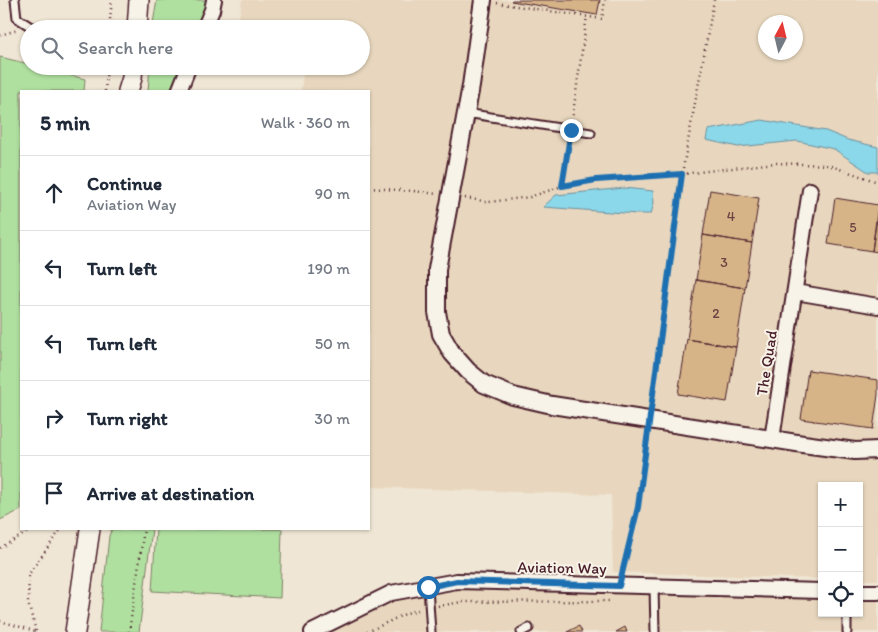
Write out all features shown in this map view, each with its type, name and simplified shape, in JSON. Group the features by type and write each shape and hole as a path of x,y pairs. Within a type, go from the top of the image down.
{"main road":[{"path":"125,20 127,0"},
{"path":"137,20 140,0"},
{"path":"122,75 124,90"},
{"path":"128,90 132,75"},
{"path":"76,632 90,530"}],"street":[{"path":"208,20 214,0"},
{"path":"483,0 466,114 437,268 437,312 441,334 452,353 468,371 484,384 513,396 552,405 855,451 878,450"},
{"path":"179,90 185,75"},
{"name":"The Quad","path":"772,439 810,190"},
{"path":"795,292 878,306"},
{"name":"Aviation Way","path":"312,632 391,593 457,581 818,591"},
{"path":"863,592 878,592"}],"lane":[{"path":"15,0 17,18 20,20"},
{"path":"466,114 591,133"},
{"path":"654,586 655,632"},
{"path":"428,587 431,632"},
{"path":"847,617 847,632"},
{"path":"521,632 529,628"}],"path":[{"path":"110,20 112,0"},
{"path":"483,0 602,19 605,0"},
{"path":"367,632 407,613 462,602 610,601 619,586 638,507 682,174 714,0"},
{"path":"562,186 587,16"},
{"path":"105,90 106,75"},
{"path":"370,188 414,191 489,202 530,197 562,186 596,180 682,174 776,163 828,165 875,181 878,180"},
{"path":"0,548 32,530"},
{"path":"37,632 28,603 29,574 60,530"},
{"path":"129,632 144,530"},
{"path":"0,621 37,632"}],"shaded area":[{"path":"242,0 878,0 878,580 863,580 863,482 818,482 818,579 613,572 611,495 370,487 370,90 301,90 303,75 370,75 370,20 239,20"},
{"path":"457,581 818,591 818,617 863,617 863,592 878,592 878,632 312,632 391,593"}],"green space":[{"path":"157,0 222,0 205,11 201,20 154,20"},
{"path":"0,57 20,62 20,75 70,75 85,79 84,90 20,90 20,510 0,520"},
{"path":"149,75 177,75 172,90 148,90"},
{"path":"112,530 152,530 139,632 99,632 109,536"},
{"path":"156,530 282,530 280,598 152,591"}],"water":[{"path":"762,120 826,131 848,140 878,147 878,172 868,172 834,149 797,141 738,147 706,140 708,130"},
{"path":"624,188 653,191 654,203 651,214 543,207 556,195"}],"building":[{"path":"512,0 600,0 597,15"},
{"path":"710,190 759,198 752,243 703,235"},
{"path":"835,198 878,205 872,251 828,244"},
{"path":"878,211 878,252 872,251"},
{"path":"703,235 752,243 745,288 696,280"},
{"path":"696,280 745,288 736,347 687,339"},
{"path":"687,339 736,347 727,402 678,394"},
{"path":"808,370 878,380 878,395 873,429 801,419"},
{"path":"579,626 582,632 567,632"},
{"path":"625,627 627,632 616,632"}],"route":[{"path":"428,587 457,581 619,586 638,507 682,174 596,180 562,186 571,130"}]}
